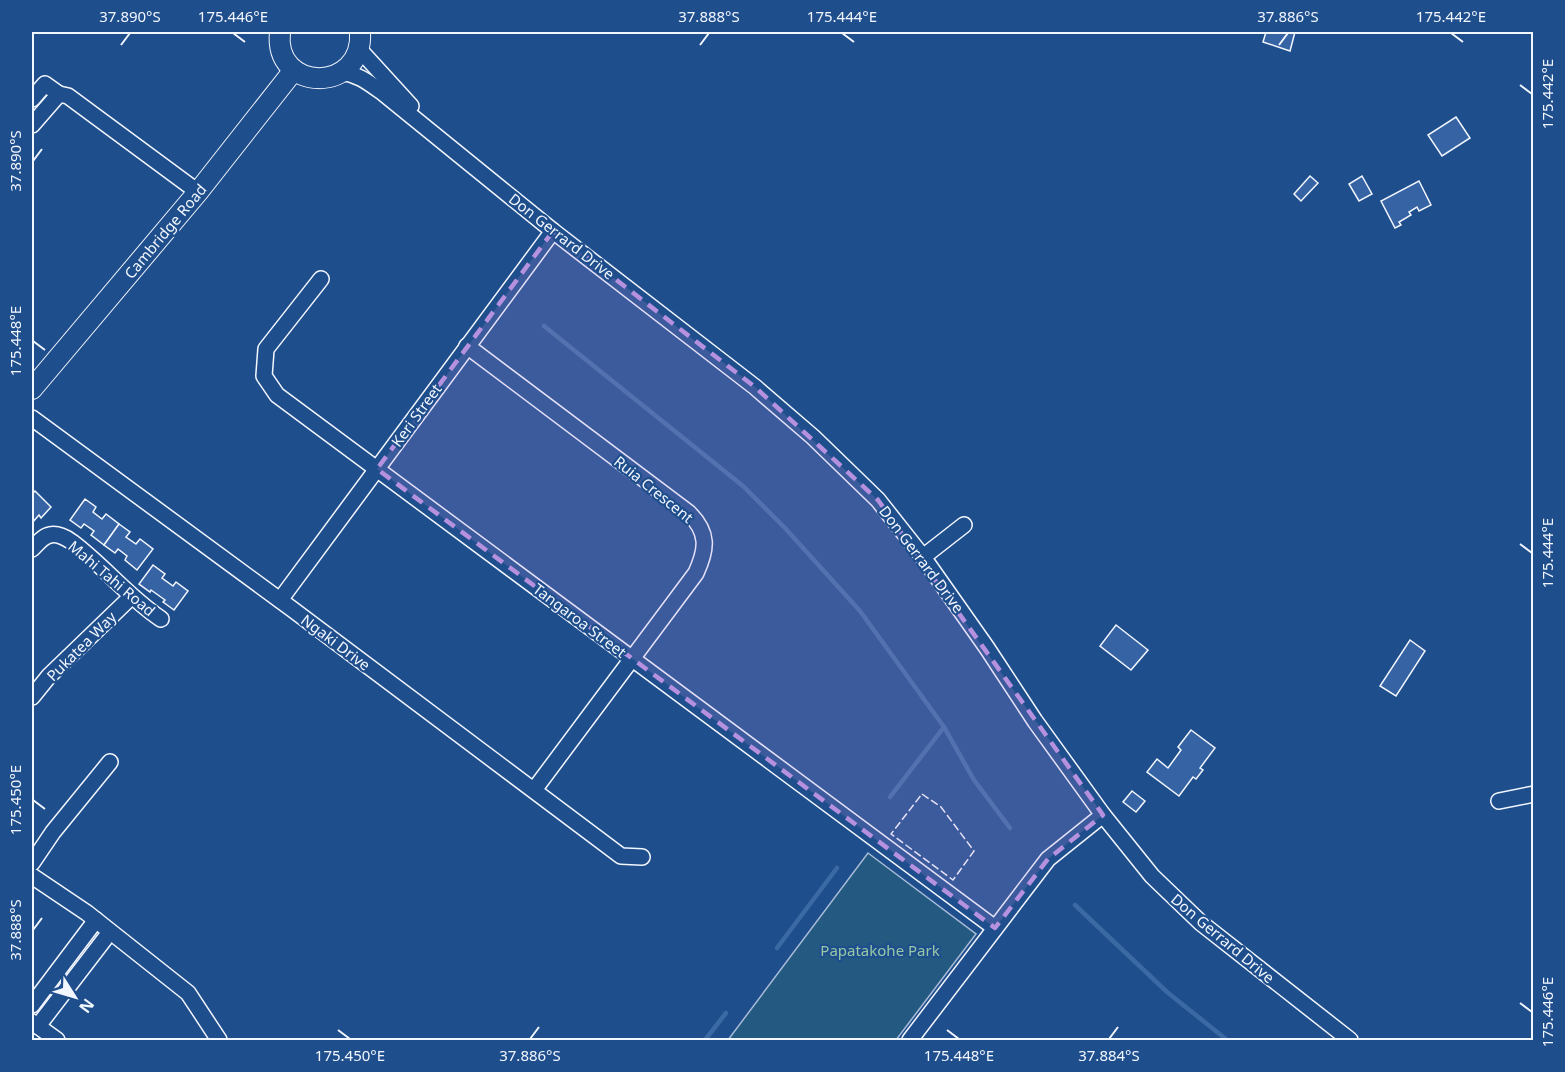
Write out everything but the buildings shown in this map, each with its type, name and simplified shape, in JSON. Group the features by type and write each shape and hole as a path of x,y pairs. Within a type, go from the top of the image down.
{"main road":[{"path":"280,32 281,51 286,62 294,70 310,78 329,78 341,72 354,60 360,40"},
{"name":"Cambridge Road","path":"32,389 198,192 294,70"}],"street":[{"name":"Don Gerrard Drive","path":"360,40 435,134"},
{"name":"Don Gerrard Drive","path":"341,72 362,78 435,134 553,231 755,387 813,437 878,500 923,557 1035,721 1103,815 1152,876 1201,923 1350,1041"},
{"path":"32,99 45,84 59,94 68,96 198,192"},
{"path":"32,125 59,94"},
{"name":"Keri Street","path":"280,600 553,231"},
{"name":"Tangaroa Street","path":"321,279 266,349 264,376 277,395 995,928"},
{"name":"Ruia Crescent","path":"467,346 689,513 701,529 705,544 704,555 696,573 534,790"},
{"name":"Ngaki Drive","path":"32,418 280,600 621,856 642,856"},
{"path":"923,557 964,525"},
{"name":"Mahi Tahi Road","path":"32,549 44,537 50,535 57,535 71,541 131,597 161,620"},
{"name":"Pukatea Way","path":"32,697 49,676 131,597"},
{"path":"32,863 52,832 110,762"},
{"path":"1499,801 1533,794"},
{"path":"910,1041 1048,859 1103,815"},
{"path":"32,876 96,920 188,993 219,1041"},
{"path":"32,1005 96,920"},
{"path":"57,1041 35,1024 110,932"}],"highlighted area":[{"path":"553,231 755,387 878,500 1103,815 1048,859 995,928 377,469"}],"green space":[{"name":"Papatakohe Park","path":"868,853 976,934 896,1040 728,1040"}],"waterway":[{"path":"544,326 743,486 785,528 860,611 944,727 974,780 1010,828"},
{"path":"890,797 944,727"},
{"path":"777,948 837,868"},
{"path":"1075,905 1167,992 1227,1040"},
{"path":"705,1040 726,1013"}],"fence":[{"path":"922,794 941,807 974,851 953,880 891,834 922,794"}]}
